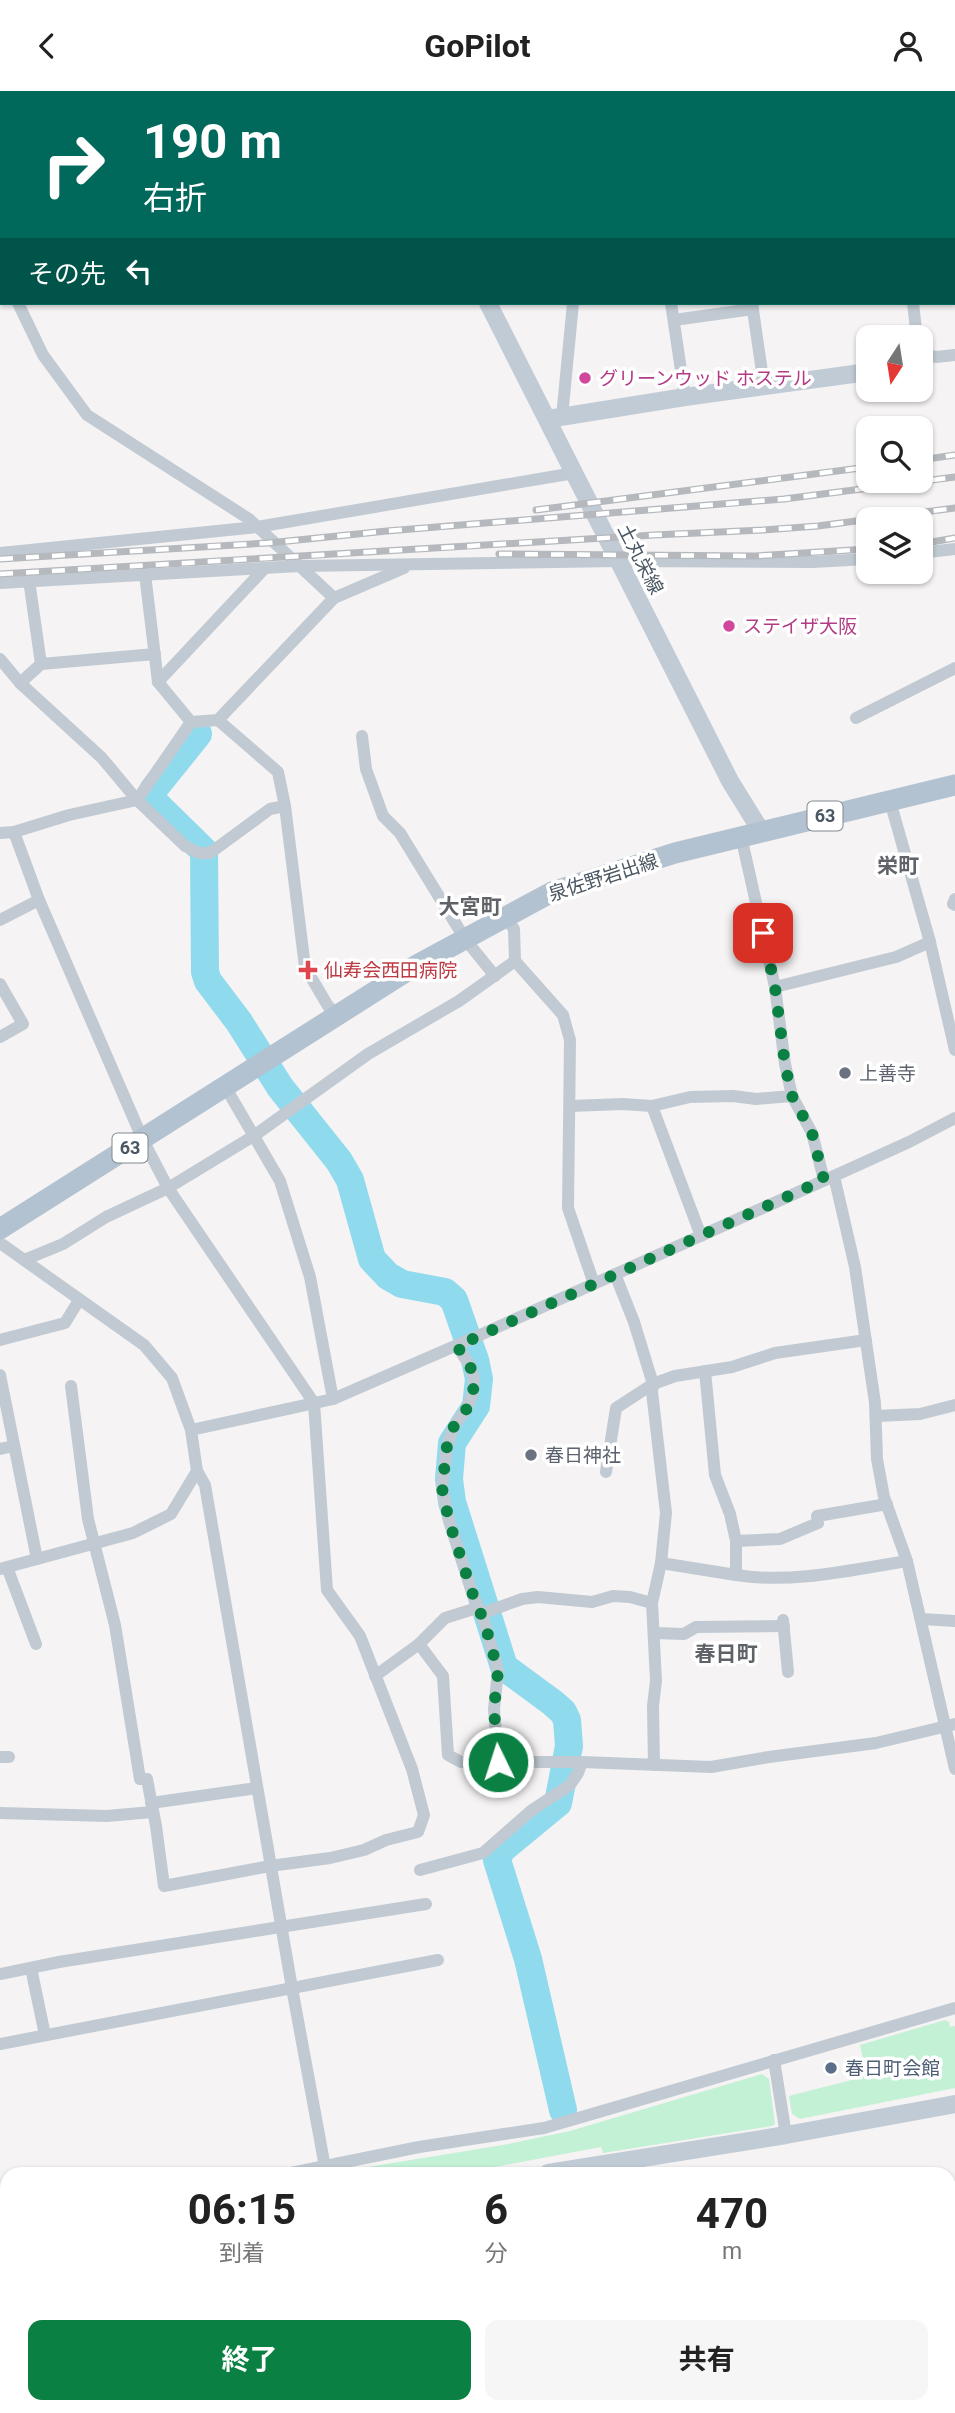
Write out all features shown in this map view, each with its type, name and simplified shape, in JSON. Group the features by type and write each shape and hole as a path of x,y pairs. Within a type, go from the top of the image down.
{"main road":[{"name":"泉佐野岩出線","path":"0,1229 415,967 567,886 675,853 955,785"}],"street":[{"path":"19,305 43,355 87,415 249,519 334,598"},
{"name":"土丸栄線","path":"489,305 555,418 574,473 730,781 751,834"},
{"path":"573,305 555,418 856,374"},
{"path":"671,305 685,397"},
{"path":"913,305 916,325"},
{"path":"674,320 752,306 764,386"},
{"path":"933,356 955,355"},
{"path":"0,553 257,527 574,473"},
{"path":"933,551 955,548"},
{"path":"0,583 300,566 856,560"},
{"path":"191,722 218,720 334,598 411,565"},
{"path":"158,682 265,568"},
{"path":"145,574 158,682 191,722"},
{"path":"29,580 41,664"},
{"path":"20,683 41,664 155,654"},
{"path":"0,659 20,683 102,758 137,800 185,846 204,853 270,809 285,806"},
{"path":"856,718 955,668"},
{"path":"218,720 278,772 285,806 305,967 328,1006 339,1016"},
{"path":"0,833 14,832 69,815 137,800 191,722"},
{"path":"362,736 366,769 383,815 400,833 465,939 495,976"},
{"path":"890,801 930,942 955,1050"},
{"path":"14,832 39,900 143,1140 168,1188 314,1402 327,1590 360,1636 412,1769 424,1815 418,1832 330,1858 164,1886 147,1779 140,1779 115,1625 88,1519 71,1386"},
{"path":"751,834 785,1065 792,1096 812,1133 829,1178 855,1267 876,1416 877,1459 887,1504 907,1561 950,1724 955,1769"},
{"path":"955,899 955,905"},
{"path":"0,920 39,900"},
{"path":"505,917 514,929 515,961 564,1015 570,1040 568,1208 594,1284"},
{"path":"775,987 896,957 930,942"},
{"path":"24,1260 63,1244 106,1217 168,1188 255,1135 368,1054 458,1001 515,961"},
{"path":"0,984 23,1024 0,1037"},
{"path":"226,1088 280,1181 310,1277 333,1399"},
{"path":"570,1106 623,1104 652,1107 690,1097 733,1096 756,1099 792,1096"},
{"path":"652,1107 701,1236"},
{"path":"191,1430 333,1399 701,1236 909,1142 955,1118"},
{"path":"0,1243 144,1345 172,1378 191,1430 197,1471 205,1485 325,2167 419,2147 544,2128 955,2008"},
{"path":"615,1274 634,1322 653,1384 666,1513 661,1563 652,1604 656,1681 653,1706 654,1765"},
{"path":"0,1341 65,1323 79,1300"},
{"path":"606,1472 616,1408 653,1384 675,1376 732,1367 775,1353 866,1340"},
{"path":"464,1343 474,1379 473,1393 466,1410 454,1426 447,1446 442,1488 449,1521 483,1611 498,1671 494,1709 498,1762"},
{"path":"705,1371 715,1475 730,1514 736,1541 736,1575"},
{"path":"0,1375 37,1559"},
{"path":"876,1416 919,1414 955,1405"},
{"path":"0,1449 14,1445"},
{"path":"36,1644 4,1568 133,1533 171,1514 197,1471"},
{"path":"736,1541 780,1539 817,1523 817,1516 887,1504"},
{"path":"661,1563 758,1579 907,1561"},
{"path":"375,1676 419,1644 445,1618 457,1612 483,1611 538,1597 592,1602 613,1596 630,1597 652,1604"},
{"path":"922,1619 955,1621"},
{"path":"654,1633 684,1634 696,1627 783,1623 788,1672"},
{"path":"419,1644 443,1676 448,1755 461,1762 578,1762 711,1767 876,1744 950,1724"},
{"path":"420,1870 483,1853 532,1810 570,1784 578,1773 578,1762"},
{"path":"0,1813 107,1816 257,1788"},
{"path":"0,1974 426,1904"},
{"path":"0,2044 438,1960"},
{"path":"31,1968 45,2035"},
{"path":"774,2060 786,2135"},
{"path":"599,2167 955,2104"}],"green space":[{"path":"945,2020 950,2027 955,2026 955,2088 800,2119 792,2114 789,2096 867,2076 860,2045"},
{"path":"762,2074 769,2079 775,2124 772,2126 603,2153 601,2147 494,2167 368,2167 570,2131"}],"waterway":[{"path":"198,734 153,790 153,801 204,851 205,972 208,981 239,1022 280,1087 339,1161 350,1180 372,1259 388,1276 402,1284 445,1292 454,1300 475,1360 479,1379 476,1406 452,1443 449,1479 452,1502 504,1667 553,1703 567,1720 569,1746 558,1803 501,1850 497,1860 528,1959 563,2110"}],"railway":[{"path":"933,458 955,455"},
{"path":"536,510 856,469"},
{"path":"0,559 268,543 784,499 955,477"},
{"path":"0,574 763,530 818,526 955,508"},
{"path":"933,542 955,538"},
{"path":"499,554 755,556 856,550"}],"place":[{"name":"グリーンウッド ホステル","path":"585,378"},
{"name":"ステイザ大阪","path":"729,626"},
{"name":"仙寿会西田病院","path":"308,970"},
{"name":"上善寺","path":"845,1073"},
{"name":"春日神社","path":"531,1455"},
{"name":"春日町会館","path":"831,2068"}],"district":[{"name":"栄町","path":"898,866"},
{"name":"大宮町","path":"470,907"},
{"name":"春日町","path":"726,1654"}],"route":[{"path":"498,1762 494,1709 498,1671 485,1624 449,1521 442,1488 447,1446 454,1426 466,1410 473,1393 474,1379 470,1366 457,1346 824,1180 812,1133 792,1096 785,1065 775,987 763,933"}]}
